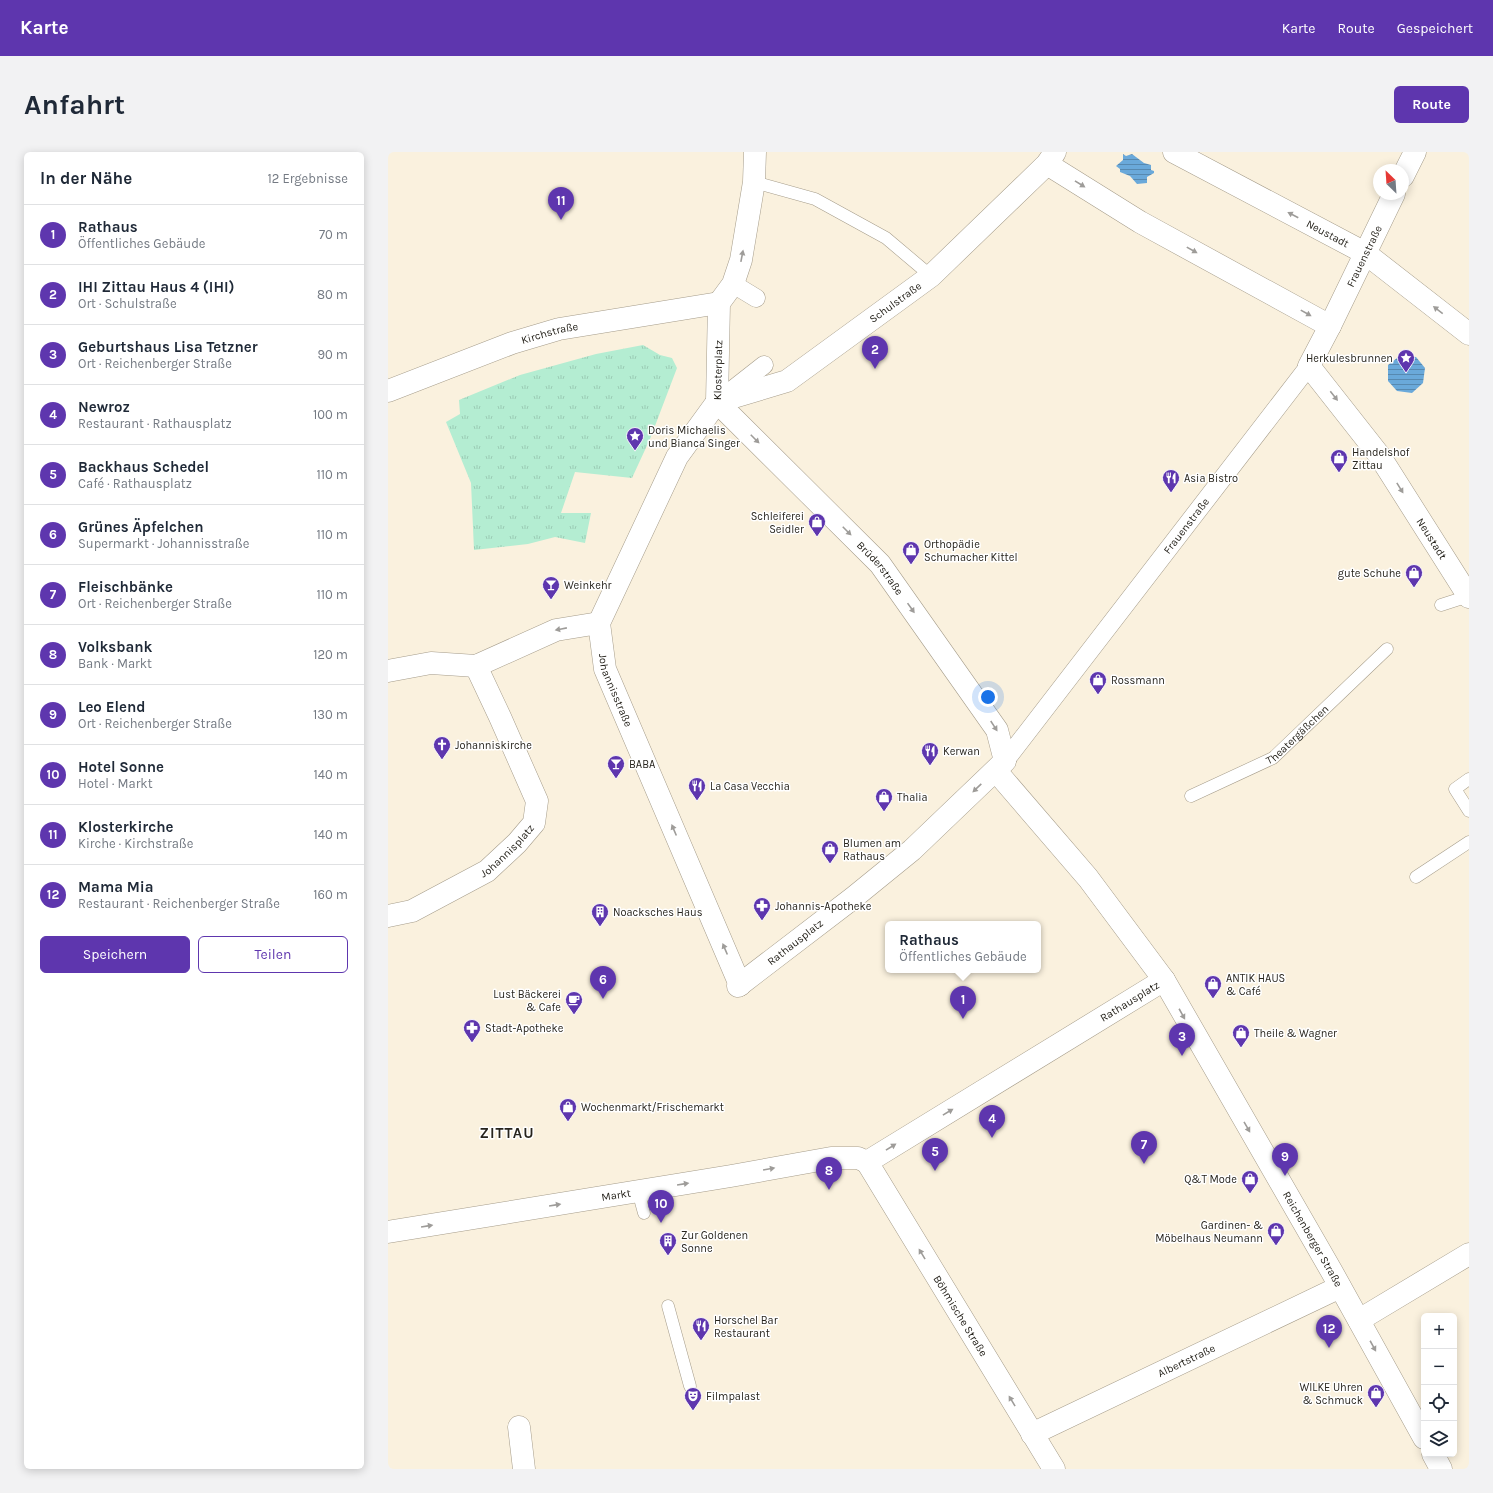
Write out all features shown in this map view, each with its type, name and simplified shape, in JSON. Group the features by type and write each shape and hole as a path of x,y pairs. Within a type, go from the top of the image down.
{"street":[{"path":"719,303 733,284 741,260 754,182 755,152"},
{"name":"Neustadt","path":"1174,152 1365,252 1469,334"},
{"path":"1409,164 1415,152"},
{"path":"1051,158 1140,222 1330,326"},
{"name":"Schulstraße","path":"717,402 787,381 860,321 931,276 1051,158"},
{"name":"Frauenstraße","path":"1000,766 1310,366 1391,200"},
{"path":"733,284 756,298"},
{"name":"Kirchstraße","path":"388,391 512,344 559,329 719,303"},
{"name":"Klosterplatz","path":"717,402 719,303"},
{"name":"Klosterplatz","path":"717,402 764,365"},
{"name":"Neustadt","path":"1310,366 1380,455 1469,596"},
{"path":"388,671 431,663 476,666 556,630 599,623 676,458 717,402"},
{"name":"Brüderstraße","path":"717,402 880,564 997,730 1000,766"},
{"name":"Johannisstraße","path":"599,623 605,669 739,986"},
{"name":"Johannisplatz","path":"388,916 412,911 487,871 517,843 534,823 537,801 476,666"},
{"name":"Rathausplatz","path":"739,986 912,850 1000,766 1088,878 1164,980 867,1162"},
{"name":"Reichenberger Straße","path":"1164,980 1359,1320 1421,1433"},
{"name":"Markt","path":"388,1232 830,1158 858,1158 867,1162"},
{"name":"Böhmische Straße","path":"867,1162 1054,1469"},
{"path":"1359,1320 1469,1254"},
{"name":"Albertstraße","path":"1032,1434 1340,1287"},
{"path":"519,1427 524,1469"},
{"path":"1435,1457 1441,1469"}],"lane":[{"path":"754,182 815,199 886,238 931,276"},
{"path":"1440,605 1469,596"},
{"name":"Theatergäßchen","path":"1191,796 1273,758 1387,649"},
{"path":"1469,779 1455,789 1469,811"},
{"path":"1416,877 1469,842"},
{"path":"638,1191 644,1213"},
{"path":"668,1306 690,1386"}],"green space":[{"path":"643,345 660,355 672,358 677,368 650,439 632,478 575,472 561,513 591,513 585,543 555,537 528,544 474,550 471,483 446,422 460,414 459,400 520,375 596,354"}],"water":[{"path":"1123,154 1126,156 1132,154 1144,163 1151,165 1151,170 1154,171 1154,173 1147,177 1147,183 1137,184 1130,176 1120,172 1120,169 1116,166 1123,160"},
{"path":"1401,355 1416,357 1425,368 1423,383 1412,393 1397,391 1388,381 1388,365"}],"place":[{"name":"Klosterkirche","path":"561,220"},
{"name":"IHI Zittau Haus 4 (IHI)","path":"875,369"},
{"name":"Herkulesbrunnen","path":"1406,373"},
{"name":"Doris Michaelis und Bianca Singer","path":"635,451"},
{"name":"Handelshof Zittau","path":"1339,473"},
{"name":"Asia Bistro","path":"1171,493"},
{"name":"Schleiferei Seidler","path":"817,537"},
{"name":"Orthopädie Schumacher Kittel","path":"911,565"},
{"name":"gute Schuhe","path":"1414,588"},
{"name":"Weinkehr","path":"551,600"},
{"name":"Rossmann","path":"1098,695"},
{"name":"Johanniskirche","path":"442,760"},
{"name":"Kerwan","path":"930,766"},
{"name":"BABA","path":"616,779"},
{"name":"La Casa Vecchia","path":"697,801"},
{"name":"Thalia","path":"884,812"},
{"name":"Blumen am Rathaus","path":"830,864"},
{"name":"Johannis-Apotheke","path":"762,921"},
{"name":"Noacksches Haus","path":"600,927"},
{"name":"Grünes Äpfelchen","path":"603,999"},
{"name":"ANTIK HAUS & Café","path":"1213,999"},
{"name":"Lust Bäckerei & Cafe","path":"574,1015"},
{"name":"Rathaus","path":"963,1019"},
{"name":"Stadt-Apotheke","path":"472,1043"},
{"name":"Theile & Wagner","path":"1241,1048"},
{"name":"Geburtshaus Lisa Tetzner","path":"1182,1056"},
{"name":"Wochenmarkt/Frischemarkt","path":"568,1122"},
{"name":"Newroz","path":"992,1138"},
{"name":"Fleischbänke","path":"1144,1164"},
{"name":"Backhaus Schedel","path":"935,1171"},
{"name":"Leo Elend","path":"1285,1176"},
{"name":"Volksbank","path":"829,1190"},
{"name":"Q&T Mode","path":"1250,1194"},
{"name":"Hotel Sonne","path":"661,1223"},
{"name":"Gardinen- & Möbelhaus Neumann","path":"1276,1246"},
{"name":"Zur Goldenen Sonne","path":"668,1256"},
{"name":"Horschel Bar Restaurant","path":"701,1341"},
{"name":"Mama Mia","path":"1329,1348"},
{"name":"WILKE Uhren & Schmuck","path":"1376,1408"},
{"name":"Filmpalast","path":"693,1411"}],"district":[{"name":"ZITTAU","path":"507,1133"}]}
